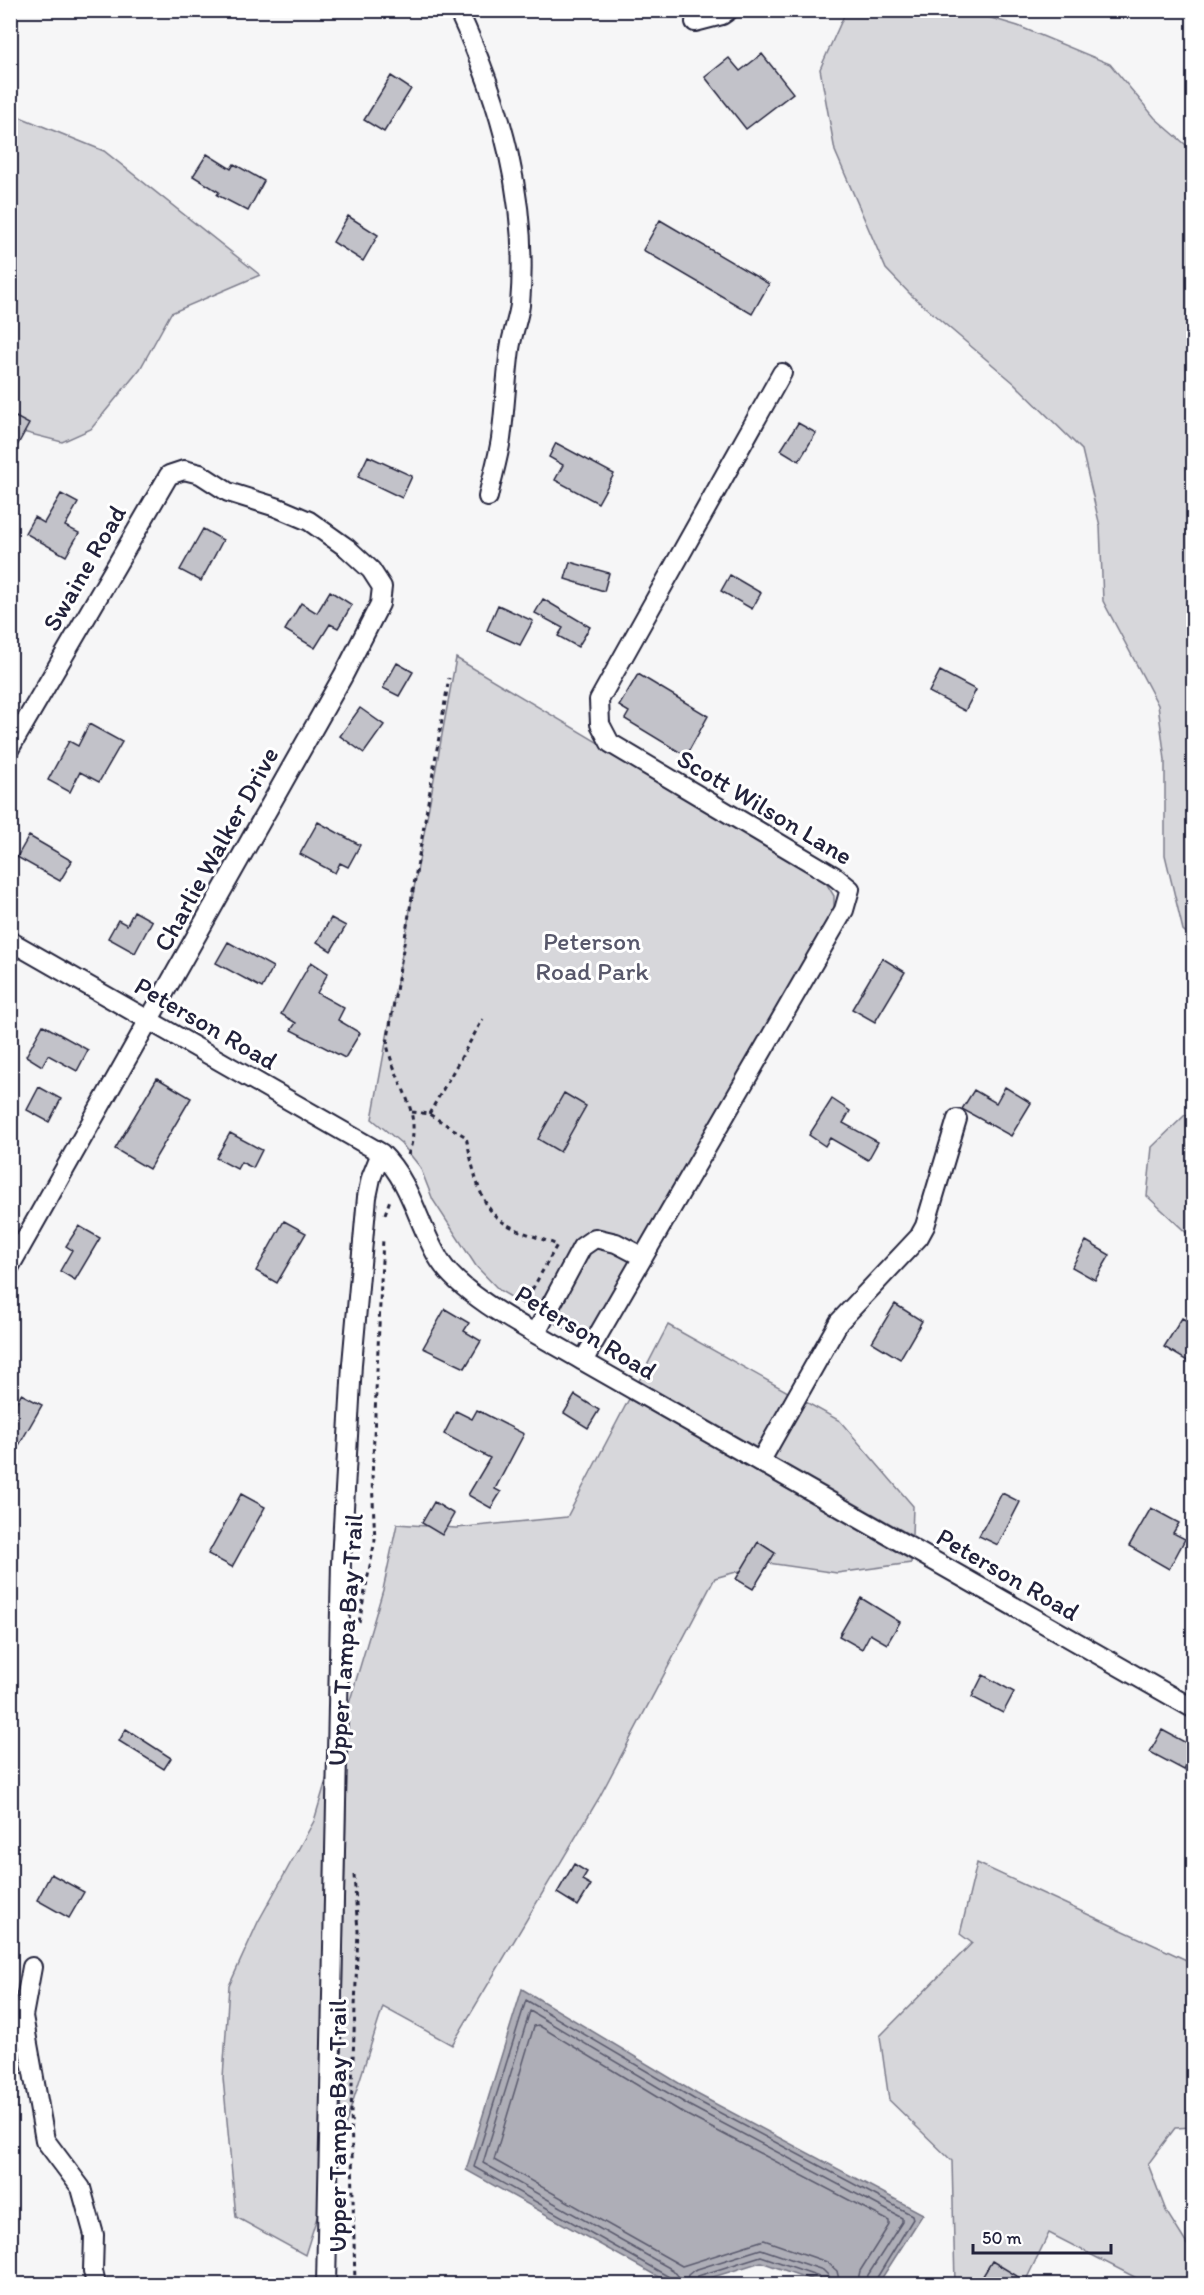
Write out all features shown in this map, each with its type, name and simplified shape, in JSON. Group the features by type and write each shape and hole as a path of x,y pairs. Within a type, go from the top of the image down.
{"street":[{"path":"458,10 479,55 512,161 520,222 522,257 519,307 510,348 500,441 488,497"},
{"path":"695,21 722,15 729,10"},
{"name":"Scott Wilson Lane","path":"583,1361 844,910 850,889 834,876 610,743 600,724 599,700 782,373"},
{"name":"Swaine Road","path":"10,748 148,507 169,475 184,470 200,474 228,492 276,507 309,521 371,570 382,587 380,604 343,676"},
{"name":"Charlie Walker Drive","path":"10,1266 343,676"},
{"name":"Peterson Road","path":"10,941 381,1153 400,1175 440,1261 453,1277 481,1298 583,1361 1194,1708"},
{"path":"760,1462 839,1322 919,1237 925,1226 957,1119"},
{"path":"326,2284 341,1562 351,1364 367,1197 371,1178 381,1153"},
{"path":"536,1333 582,1246 595,1238 616,1243 643,1257"},
{"path":"32,1967 23,2016 45,2140 81,2188 94,2235 93,2271 96,2284"}],"path":[{"path":"384,1216 412,1144 414,1128 412,1112 390,1058 387,1044 449,678"},
{"path":"429,1114 483,1019"},
{"path":"412,1112 429,1114 466,1137 479,1184 497,1217 506,1224 557,1245 523,1306"},
{"name":"Upper Tampa Bay Trail","path":"359,1628 375,1540 372,1480 384,1228"},
{"name":"Upper Tampa Bay Trail","path":"354,1866 358,1930 351,2110 355,2284"}],"green space":[{"path":"846,11 968,11 1018,26 1110,64 1155,118 1193,151 1193,939 1183,930 1165,855 1165,760 1158,705 1103,601 1100,526 1082,450 1014,383 912,296 886,269 835,151 820,69"},
{"path":"10,113 104,151 260,275 171,313 140,369 91,429 62,442 11,429"},
{"name":"Peterson Road Park","path":"456,658 822,876 834,896 834,908 586,1341 499,1290 476,1266 433,1200 420,1167 401,1143 372,1119"},
{"path":"1185,1115 1193,1116 1193,1239 1147,1196 1152,1147"},
{"path":"668,1325 840,1421 913,1506 912,1536 639,1381"},
{"path":"629,1399 911,1560 911,1563 837,1573 768,1563 715,1578 599,1798 452,2045 383,2007 339,2145 348,1707 383,1590 397,1524 456,1528 567,1517"},
{"path":"327,1777 319,2211 305,2255 236,2217 223,2078 229,1986 258,1922 314,1821"},
{"path":"977,1863 1193,1963 1193,2127 1175,2128 1148,2164 1166,2211 1193,2254 1193,2284 1148,2284 1049,2233 1024,2284 955,2284 952,2161 889,2100 880,2036 972,1943 960,1934"}],"water":[{"path":"522,1989 697,2094 923,2214 878,2284 824,2284 761,2262 691,2284 671,2284 466,2170"}],"building":[{"path":"762,54 793,93 746,129 705,77 729,58 740,71"},
{"path":"391,76 411,89 384,132 364,120"},
{"path":"207,154 231,169 234,164 264,181 248,211 217,195 219,192 193,176"},
{"path":"348,216 378,235 363,261 333,242"},
{"path":"660,220 769,284 752,314 643,250"},
{"path":"10,414 29,424 10,459"},
{"path":"798,423 816,433 799,461 781,450"},
{"path":"556,443 614,474 598,503 555,480 563,465 549,457"},
{"path":"368,456 412,476 402,498 358,477"},
{"path":"61,494 78,503 65,526 79,533 66,556 25,533 34,517 44,523"},
{"path":"203,529 223,540 201,581 180,570"},
{"path":"570,562 609,573 604,591 565,579"},
{"path":"730,575 761,593 752,609 721,591"},
{"path":"330,591 352,605 338,628 330,624 315,648 285,630 301,603 317,613"},
{"path":"543,599 590,627 578,647 558,636 563,628 535,613"},
{"path":"498,605 533,621 520,645 487,630"},
{"path":"397,663 413,672 399,696 383,688"},
{"path":"940,671 976,690 965,711 929,692"},
{"path":"638,674 708,716 686,756 625,719 629,712 619,706"},
{"path":"360,708 384,725 364,753 340,736"},
{"path":"89,724 122,742 99,782 80,772 70,792 48,780 69,741 78,746"},
{"path":"318,822 360,845 348,867 340,863 335,873 300,854"},
{"path":"29,836 72,861 60,881 17,857"},
{"path":"134,911 152,921 135,953 108,938 118,920 127,925"},
{"path":"331,918 346,926 331,951 317,942"},
{"path":"228,942 273,967 262,988 216,963"},
{"path":"882,958 905,972 875,1022 852,1009"},
{"path":"311,962 328,973 317,993 344,1008 338,1020 360,1033 345,1058 291,1030 296,1023 281,1014"},
{"path":"43,1025 88,1050 77,1071 48,1055 42,1066 26,1056"},
{"path":"157,1078 191,1098 149,1169 115,1149"},
{"path":"39,1087 61,1099 49,1122 27,1110"},
{"path":"1005,1087 1031,1103 1011,1136 962,1109 974,1090 996,1103"},
{"path":"564,1093 586,1106 560,1152 538,1139"},
{"path":"832,1099 850,1111 843,1123 878,1142 868,1160 830,1138 825,1146 809,1135"},
{"path":"230,1133 262,1150 253,1168 241,1162 237,1169 216,1158"},
{"path":"284,1221 306,1233 277,1283 256,1271"},
{"path":"79,1226 100,1238 75,1280 60,1271 72,1250 66,1246"},
{"path":"1086,1241 1110,1255 1095,1280 1072,1267"},
{"path":"895,1304 922,1321 900,1359 872,1342"},
{"path":"445,1309 469,1323 464,1331 481,1341 465,1368 423,1348"},
{"path":"1182,1318 1194,1325 1194,1365 1164,1347"},
{"path":"21,1394 42,1405 10,1461 10,1413"},
{"path":"575,1395 599,1410 588,1428 564,1413"},
{"path":"477,1410 524,1434 495,1489 501,1492 491,1508 468,1495 490,1458 444,1434 456,1411 472,1419"},
{"path":"1002,1493 1020,1502 998,1545 979,1536"},
{"path":"241,1494 265,1507 232,1567 208,1554"},
{"path":"434,1502 454,1514 442,1535 422,1523"},
{"path":"1151,1508 1179,1523 1173,1533 1185,1539 1169,1569 1129,1546"},
{"path":"758,1542 775,1553 753,1589 736,1579"},
{"path":"861,1598 900,1622 887,1644 870,1634 862,1649 839,1636"},
{"path":"983,1675 1014,1692 1003,1713 972,1697"},
{"path":"126,1729 171,1758 164,1769 119,1741"},
{"path":"1162,1730 1194,1747 1184,1770 1150,1752"},
{"path":"574,1864 587,1872 582,1880 591,1885 578,1906 557,1893"},
{"path":"51,1874 84,1892 69,1918 37,1900"},
{"path":"992,2261 1030,2284 978,2284"}]}
